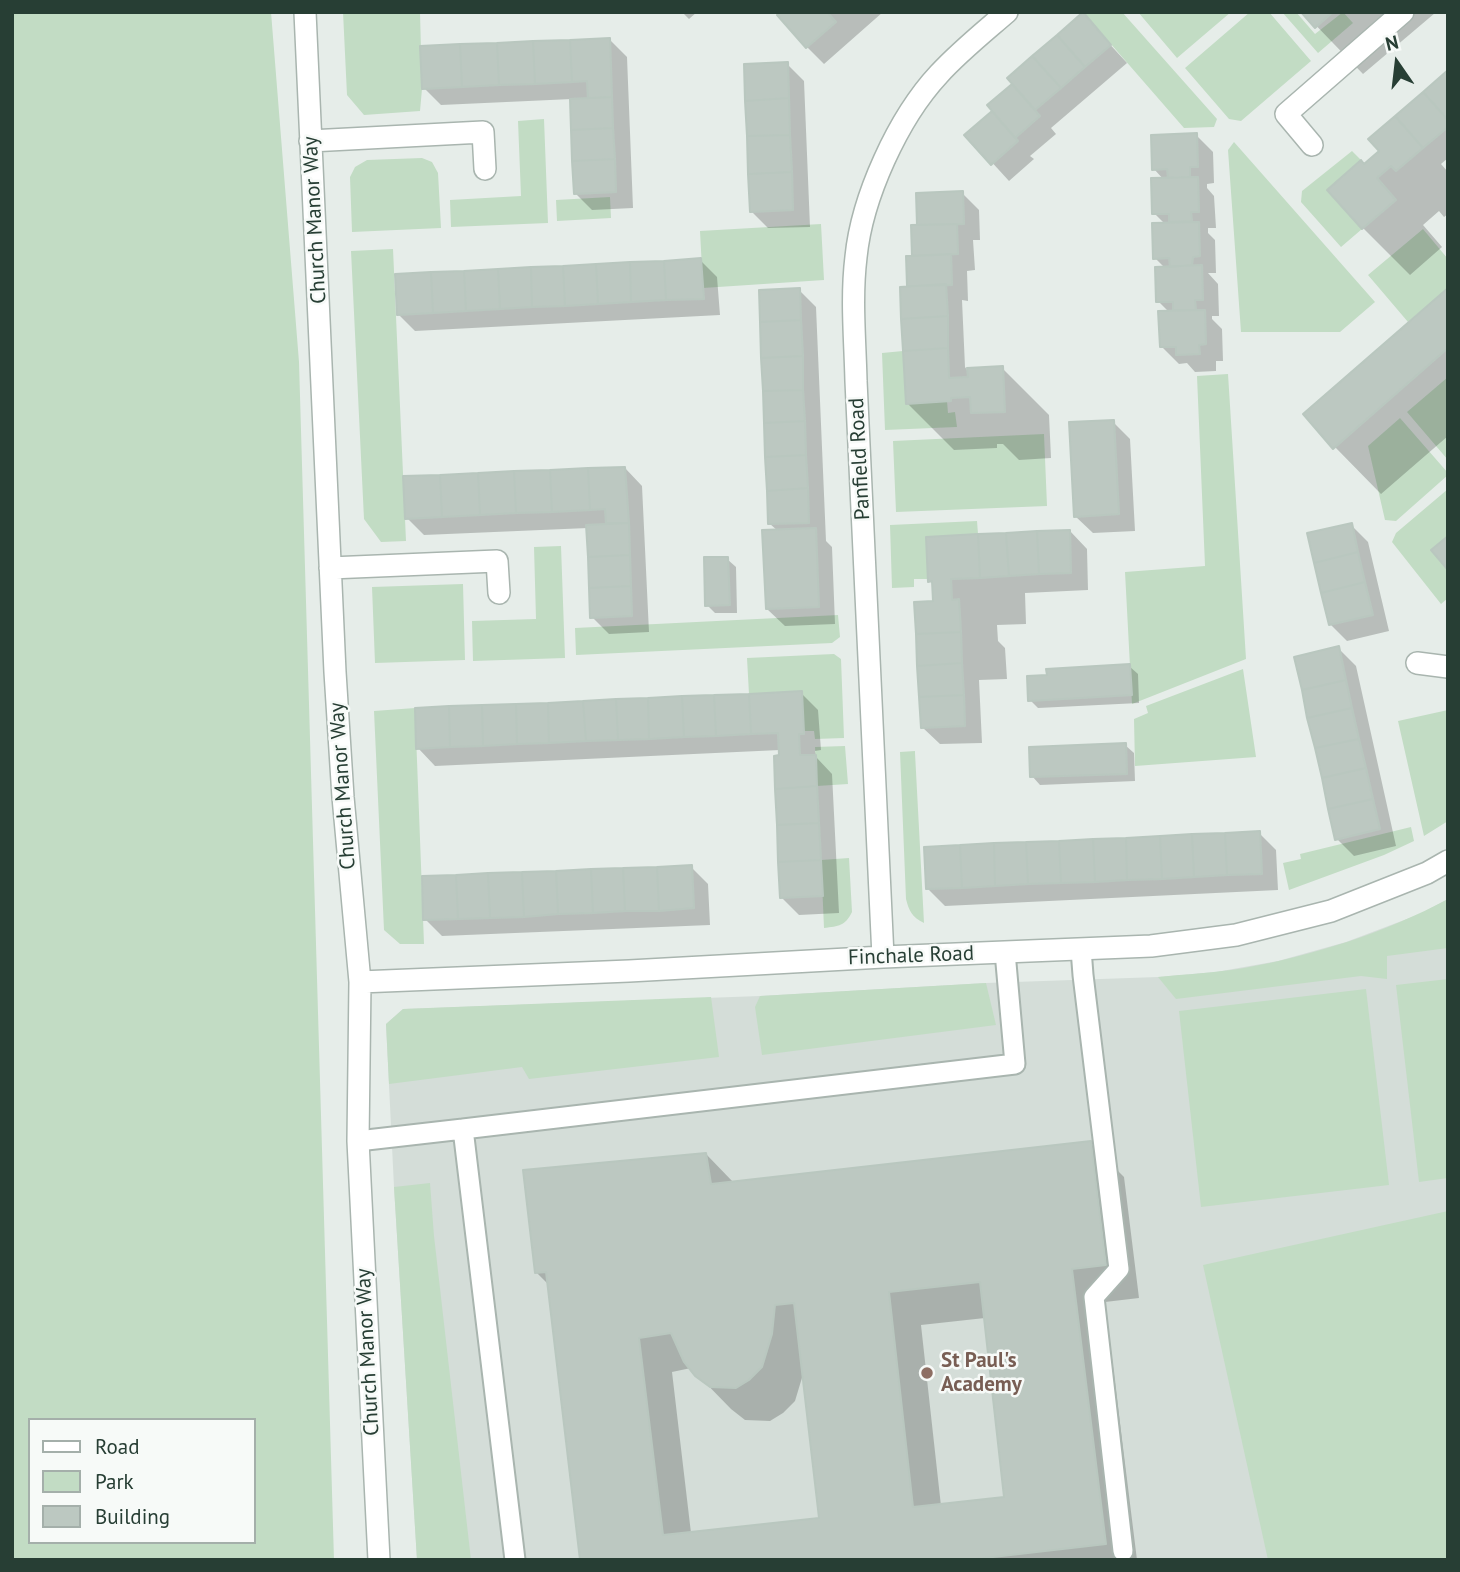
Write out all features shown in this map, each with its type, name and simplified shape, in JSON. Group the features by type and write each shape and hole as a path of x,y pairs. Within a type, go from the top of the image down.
{"street":[{"name":"Church Manor Way","path":"305,12 330,568 343,797 360,982 358,1141 379,1560"},
{"name":"Panfield Road","path":"883,957 856,381 853,299 856,256 875,180 912,108 938,74 1007,12"},
{"path":"1312,145 1286,114 1403,12"},
{"path":"310,141 483,132 485,169"},
{"path":"330,568 497,561 499,593"},
{"path":"1417,663 1448,667"},
{"name":"Finchale Road","path":"360,982 1192,942 1260,930 1331,911 1427,873 1448,861"}],"lane":[{"path":"1081,949 1119,1269 1094,1297 1123,1551"},
{"path":"358,1141 1015,1064 1005,952"},
{"path":"463,1129 515,1560"}],"shaded area":[{"name":"St Paul's Academy","path":"1448,899 1448,1560 417,1560 386,1024 403,1009 760,996 1216,972 1278,961 1346,942 1420,914"}],"green space":[{"path":"12,12 271,12 299,362 334,1560 12,1560"},
{"path":"343,12 420,12 420,111 364,115 347,95"},
{"path":"1083,12 1122,12 1217,119 1214,127 1184,128"},
{"path":"1138,12 1231,12 1177,58"},
{"path":"1250,12 1269,12 1311,61 1241,121 1229,119 1185,68"},
{"path":"1282,12 1296,12 1315,34 1343,12 1353,23 1318,53"},
{"path":"544,119 548,223 451,227 450,200 521,196 518,121"},
{"path":"1234,142 1375,302 1340,332 1241,332 1228,150"},
{"path":"1352,151 1361,160 1327,190 1362,229 1341,247 1301,202 1302,191"},
{"path":"422,158 432,162 438,173 441,228 352,232 350,177 355,167 367,160"},
{"path":"610,197 611,218 557,221 556,200"},
{"path":"821,224 824,280 703,288 700,231"},
{"path":"1423,229 1448,259 1448,288 1408,322 1368,275"},
{"path":"393,249 406,541 381,542 364,519 351,251"},
{"path":"903,351 906,403 947,401 948,413 955,412 957,427 885,430 882,353"},
{"path":"1228,374 1246,659 1132,704 1125,572 1205,566 1197,376"},
{"path":"1448,377 1448,460 1407,412"},
{"path":"1400,418 1448,475 1396,521 1385,520 1368,446"},
{"path":"1044,434 1047,506 896,512 893,441"},
{"path":"1448,489 1448,536 1431,550 1448,570 1448,598 1441,604 1392,542 1396,533"},
{"path":"977,521 978,534 926,537 928,579 914,579 914,587 892,588 890,525"},
{"path":"561,546 565,658 473,661 472,621 536,619 534,547"},
{"path":"463,584 465,660 375,663 372,587"},
{"path":"838,615 840,637 832,643 576,655 575,628"},
{"path":"834,654 841,659 844,738 815,739 814,731 804,731 802,691 749,694 747,658"},
{"path":"1243,669 1256,757 1135,766 1134,719 1148,713 1146,706"},
{"path":"415,708 424,944 400,944 384,930 374,711"},
{"path":"1448,710 1448,821 1424,836 1398,721"},
{"path":"845,746 848,784 817,786 815,747"},
{"path":"915,751 924,923 912,913 906,899 900,752"},
{"path":"1411,827 1414,841 1289,890 1283,863 1301,859 1300,854"},
{"path":"849,858 852,912 841,925 824,928 821,860"},
{"path":"1448,899 1448,948 1387,956 1387,979 1361,976 1176,999 1158,977 1233,970 1296,957 1375,932"},
{"path":"1448,979 1448,1178 1419,1182 1396,985"},
{"path":"986,983 996,1025 762,1055 755,1007 760,996"},
{"path":"1366,989 1389,1185 1201,1207 1179,1011"},
{"path":"711,997 719,1057 529,1079 522,1067 389,1084 386,1024 403,1009"},
{"path":"430,1183 471,1560 417,1560 394,1187"},
{"path":"1448,1211 1448,1560 1268,1560 1203,1265"}],"building":[{"path":"780,12 827,12 836,22 806,48 777,15"},
{"path":"1083,12 1111,45 1085,67 1057,35"},
{"path":"1301,12 1333,12 1315,28"},
{"path":"1057,35 1085,67 1061,88 1032,56"},
{"path":"610,38 612,97 588,98 587,81 572,82 570,40"},
{"path":"570,40 572,82 535,84 533,41"},
{"path":"533,41 535,84 499,85 497,43"},
{"path":"497,43 499,85 462,87 460,44"},
{"path":"460,44 462,87 422,89 420,46"},
{"path":"1032,56 1061,88 1035,110 1007,78"},
{"path":"788,62 789,98 745,101 744,64"},
{"path":"1448,70 1448,120 1423,92"},
{"path":"1012,84 1040,116 1015,138 987,105"},
{"path":"1423,92 1448,120 1448,127 1423,148 1395,116"},
{"path":"612,97 613,128 571,130 570,99"},
{"path":"789,98 790,135 747,136 745,101"},
{"path":"992,111 1018,141 991,165 964,135"},
{"path":"1395,116 1423,148 1396,171 1391,166 1377,178 1396,200 1362,229 1327,190 1361,160 1364,164 1379,151 1368,139"},
{"path":"613,128 615,159 572,161 571,130"},
{"path":"1197,133 1198,167 1190,167 1190,177 1168,178 1167,169 1152,170 1151,135"},
{"path":"790,135 792,172 748,174 747,136"},
{"path":"615,159 616,192 574,194 572,161"},
{"path":"792,172 793,210 750,212 748,174"},
{"path":"1198,177 1199,212 1191,212 1192,221 1169,222 1169,214 1152,214 1151,178"},
{"path":"963,191 964,224 917,225 916,193"},
{"path":"1199,222 1200,256 1193,257 1192,265 1170,267 1169,258 1153,259 1152,223"},
{"path":"957,224 958,254 912,256 911,225"},
{"path":"951,254 952,285 907,286 906,256"},
{"path":"701,258 704,299 666,300 664,261"},
{"path":"664,261 666,300 631,302 630,262"},
{"path":"630,262 631,302 598,304 596,264"},
{"path":"596,264 598,304 565,306 563,266"},
{"path":"1202,265 1203,300 1195,300 1196,310 1173,310 1173,302 1156,302 1155,267"},
{"path":"563,266 565,306 532,307 531,267"},
{"path":"531,267 532,307 500,309 498,269"},
{"path":"498,269 500,309 466,311 464,271"},
{"path":"464,271 466,311 433,313 431,272"},
{"path":"431,272 433,313 397,315 395,274"},
{"path":"946,284 948,316 901,319 900,287"},
{"path":"800,288 801,320 760,322 759,290"},
{"path":"1448,288 1448,348 1333,449 1303,414"},
{"path":"1205,310 1206,344 1199,345 1200,354 1176,355 1176,347 1160,347 1158,311"},
{"path":"948,316 948,348 903,351 901,319"},
{"path":"801,320 803,356 761,358 760,322"},
{"path":"948,348 949,378 968,377 967,368 1003,366 1005,412 971,413 970,397 906,404 903,351"},
{"path":"803,356 803,390 763,391 761,358"},
{"path":"803,390 805,421 764,423 763,391"},
{"path":"1114,420 1119,514 1074,517 1069,422"},
{"path":"805,421 806,455 765,457 764,423"},
{"path":"806,455 808,488 767,491 765,457"},
{"path":"625,467 629,523 606,523 605,509 590,510 588,468"},
{"path":"588,468 590,510 552,512 550,470"},
{"path":"550,470 552,512 516,513 514,471"},
{"path":"514,471 516,513 480,515 478,473"},
{"path":"478,473 480,515 442,517 440,475"},
{"path":"440,475 442,517 405,519 403,476"},
{"path":"808,488 809,523 768,524 767,491"},
{"path":"629,523 630,555 588,557 586,525"},
{"path":"1352,523 1358,552 1314,563 1307,533"},
{"path":"816,528 819,607 766,609 762,530"},
{"path":"1070,530 1071,573 1039,574 1037,531"},
{"path":"1037,531 1039,574 1009,576 1006,533"},
{"path":"1006,533 1009,576 980,578 978,534"},
{"path":"978,534 980,578 951,579 952,600 959,599 961,632 916,634 914,602 933,601 932,581 928,582 926,537"},
{"path":"1448,536 1448,570 1431,550"},
{"path":"1358,552 1365,582 1321,593 1314,563"},
{"path":"630,555 631,586 589,588 588,557"},
{"path":"704,557 728,557 730,605 705,606"},
{"path":"1365,582 1373,615 1329,625 1321,593"},
{"path":"631,586 632,616 590,618 589,588"},
{"path":"961,632 962,663 917,666 916,634"},
{"path":"1339,646 1346,680 1302,690 1294,657"},
{"path":"962,663 964,695 919,697 917,666"},
{"path":"1130,664 1132,695 1028,701 1027,676 1047,675 1046,669"},
{"path":"1346,680 1352,708 1307,718 1302,690"},
{"path":"802,691 804,734 799,734 800,755 816,755 817,786 775,789 774,756 779,755 778,733 751,734 749,694"},
{"path":"749,694 751,734 716,736 714,695"},
{"path":"714,695 716,736 684,737 682,696"},
{"path":"964,695 965,726 921,728 919,697"},
{"path":"682,696 684,737 649,739 648,698"},
{"path":"648,698 649,739 618,740 616,699"},
{"path":"616,699 618,740 586,741 583,701"},
{"path":"583,701 586,741 549,743 548,703"},
{"path":"548,703 549,743 517,744 516,704"},
{"path":"516,704 517,744 483,746 482,705"},
{"path":"482,705 483,746 450,747 449,706"},
{"path":"449,706 450,747 416,749 415,708"},
{"path":"1352,708 1359,739 1315,748 1307,718"},
{"path":"1359,739 1366,768 1322,778 1315,748"},
{"path":"1126,743 1127,774 1030,777 1029,747"},
{"path":"1366,768 1373,799 1328,809 1322,778"},
{"path":"817,786 819,823 777,825 775,789"},
{"path":"1373,799 1380,829 1335,840 1328,809"},
{"path":"819,823 821,860 778,862 777,825"},
{"path":"1260,831 1262,874 1227,875 1225,833"},
{"path":"1225,833 1227,875 1194,877 1192,834"},
{"path":"1192,834 1194,877 1162,879 1160,836"},
{"path":"1160,836 1162,879 1127,880 1126,838"},
{"path":"1126,838 1127,880 1095,882 1093,839"},
{"path":"1093,839 1095,882 1061,883 1059,841"},
{"path":"1059,841 1061,883 1028,884 1026,842"},
{"path":"1026,842 1028,884 995,886 994,843"},
{"path":"994,843 995,886 962,888 960,845"},
{"path":"960,845 962,888 926,889 924,847"},
{"path":"821,860 823,896 780,898 778,862"},
{"path":"692,865 694,908 659,911 657,867"},
{"path":"657,867 659,911 625,911 623,868"},
{"path":"623,868 625,911 593,913 591,869"},
{"path":"591,869 593,913 558,914 556,871"},
{"path":"556,871 558,914 524,917 522,872"},
{"path":"522,872 524,917 490,918 488,873"},
{"path":"488,873 490,918 458,919 456,875"},
{"path":"456,875 458,919 423,920 422,876"},
{"path":"1091,1141 1106,1265 1072,1269 1106,1544 967,1560 580,1560 546,1272 535,1273 523,1170 706,1153 711,1184","holes":["980,1282 1004,1497 913,1507 889,1292","794,1303 819,1518 663,1535 639,1338 671,1333 684,1362 695,1376 710,1387 736,1388 762,1367 772,1334 775,1305"]}],"place":[{"name":"St Paul's Academy","path":"927,1373"}]}
